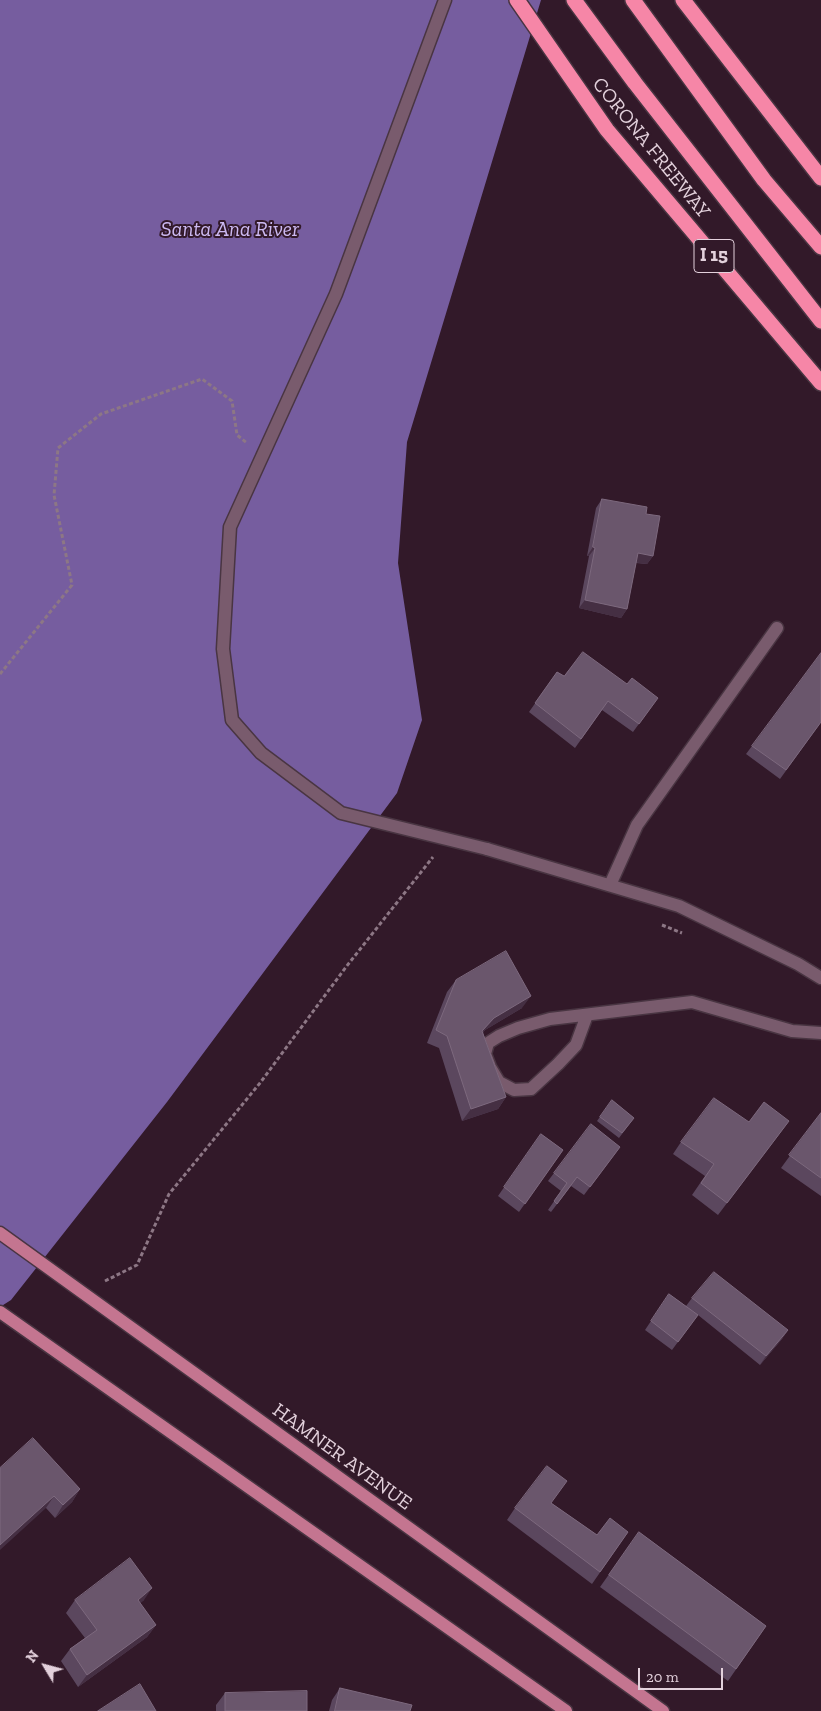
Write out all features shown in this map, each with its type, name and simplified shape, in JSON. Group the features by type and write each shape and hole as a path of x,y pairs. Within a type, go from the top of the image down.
{"highway":[{"name":"CORONA FREEWAY","path":"516,0 607,130 821,383"},
{"path":"574,0 635,83 821,321"},
{"path":"633,0 764,180 821,247"},
{"path":"687,6 821,178"}],"main road":[{"name":"HAMNER AVENUE","path":"0,1233 663,1711"},
{"path":"0,1312 566,1711"}],"street":[{"path":"445,0 336,294 230,527 223,649 232,720 261,753 341,813 486,848 679,906 798,964 821,978"},
{"path":"610,886 637,825 777,628"},
{"path":"587,1015 576,1045 531,1089 514,1090 499,1082 485,1054 488,1043 518,1028 550,1019 692,1002 792,1031 821,1033"}],"path":[{"path":"0,674 72,585 54,495 58,448 101,414 202,379 232,401 236,435 263,455"},
{"path":"104,1282 137,1264 169,1194 260,1083 346,968 437,852"},
{"path":"661,924 688,935"}],"water":[{"name":"Santa Ana River","path":"0,0 541,0 407,442 398,563 422,720 397,793 167,1102 11,1300 0,1307"}],"building":[{"path":"602,499 647,507 646,514 660,516 653,556 638,553 627,609 585,600"},
{"path":"583,652 627,684 632,678 658,698 639,724 608,701 581,739 535,703 557,672 564,676"},
{"path":"821,653 821,722 786,770 752,746"},
{"path":"506,951 531,996 494,1018 482,1031 506,1097 471,1109 447,1036 436,1030 456,980"},
{"path":"714,1098 749,1122 764,1102 789,1121 727,1203 701,1183 714,1164 681,1142"},
{"path":"612,1100 634,1118 622,1133 600,1117"},
{"path":"821,1113 821,1178 789,1155"},
{"path":"591,1124 620,1147 590,1187 577,1177 557,1204 554,1201 567,1183 554,1173"},
{"path":"541,1134 563,1150 525,1204 504,1187"},
{"path":"714,1272 788,1330 766,1356 692,1298"},
{"path":"669,1294 698,1315 678,1342 651,1321"},
{"path":"33,1438 80,1489 63,1505 54,1496 0,1545 0,1468"},
{"path":"547,1466 567,1481 551,1503 597,1535 610,1518 628,1532 600,1572 515,1508"},
{"path":"639,1532 766,1626 736,1669 609,1575"},
{"path":"130,1558 152,1588 138,1600 156,1625 87,1675 70,1649 97,1630 75,1600"},
{"path":"140,1684 156,1711 98,1711"},
{"path":"340,1688 412,1705 410,1711 335,1711"},
{"path":"307,1691 307,1711 225,1711 225,1693"}]}
